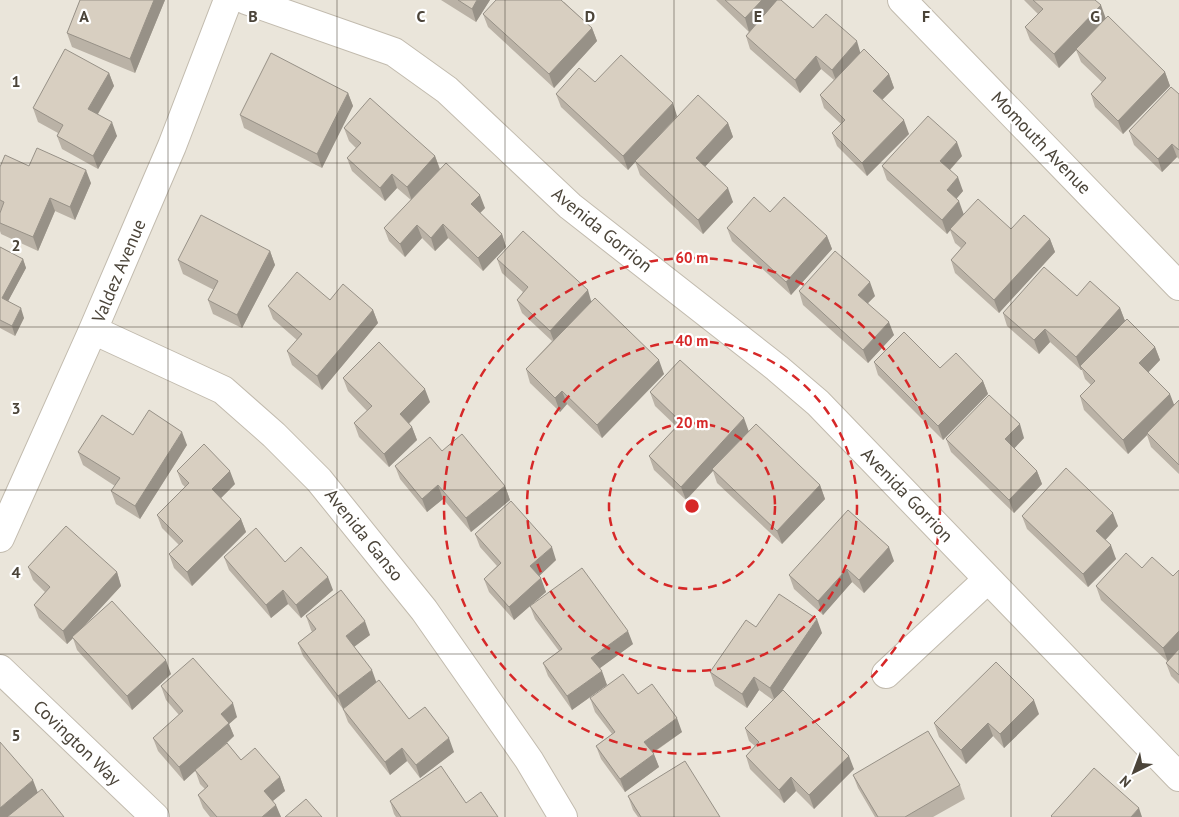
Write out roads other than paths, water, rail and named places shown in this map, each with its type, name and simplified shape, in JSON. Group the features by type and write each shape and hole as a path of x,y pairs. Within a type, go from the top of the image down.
{"street":[{"name":"Valdez Avenue","path":"0,538 93,330 172,146 228,0"},
{"name":"Avenida Gorrion","path":"246,0 394,52 447,90 523,164 570,206 777,368 818,403 1179,777"},
{"name":"Momouth Avenue","path":"902,0 1179,286"},
{"name":"Avenida Ganso","path":"93,330 223,390 274,435 319,480 424,610 529,760 563,817"},
{"path":"886,674 988,579"},
{"name":"Covington Way","path":"0,668 155,817"}]}
